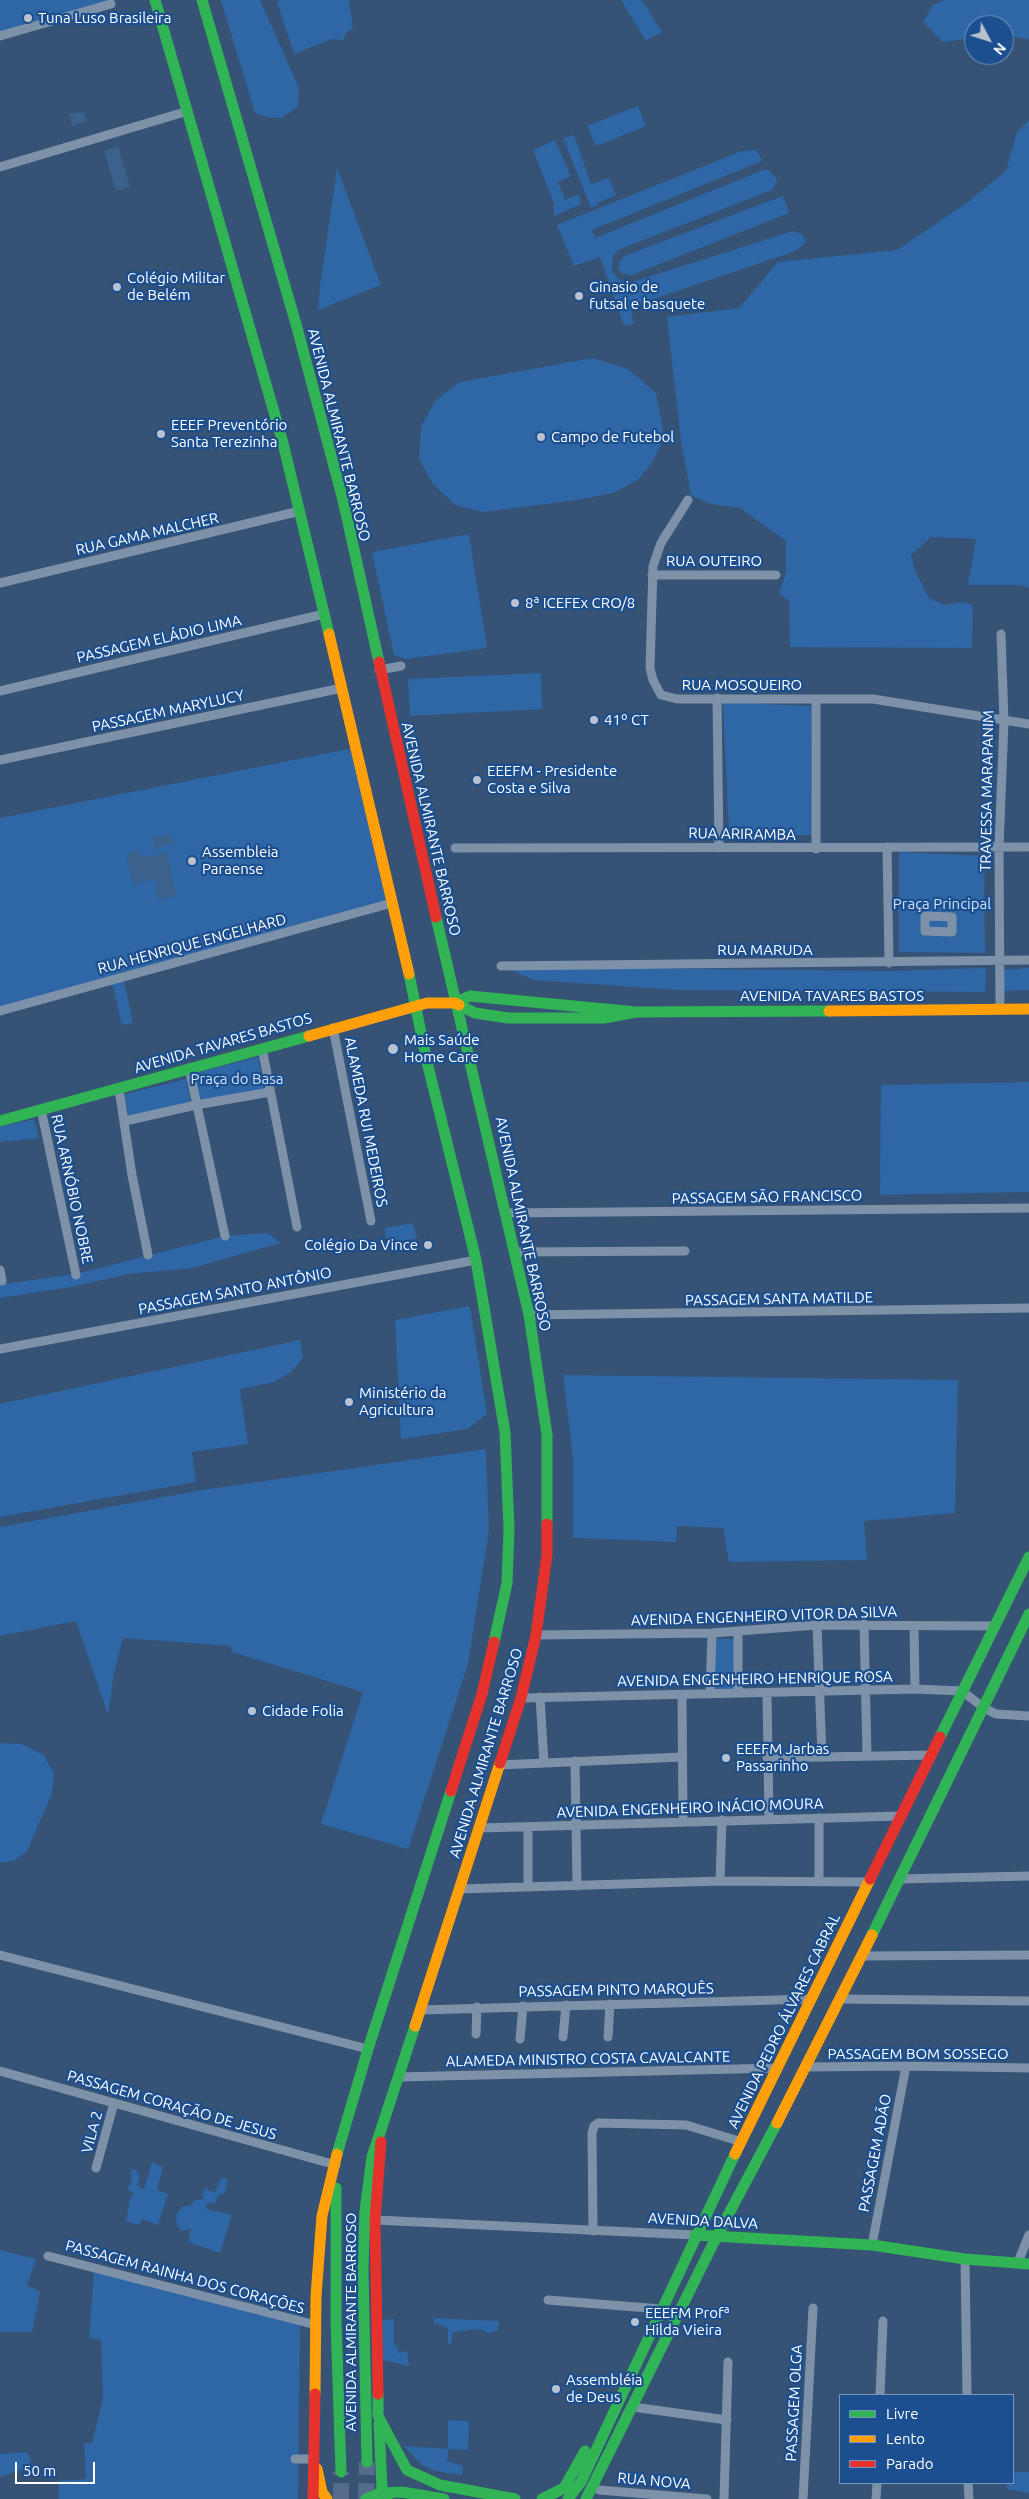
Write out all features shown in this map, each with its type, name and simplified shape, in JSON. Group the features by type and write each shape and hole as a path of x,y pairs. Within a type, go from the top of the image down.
{"main road":[{"name":"AVENIDA ALMIRANTE BARROSO","path":"155,0 283,443 300,511 476,1260 505,1432 509,1529 507,1583 482,1694 345,2124 322,2216 316,2325 313,2499"},
{"name":"AVENIDA ALMIRANTE BARROSO","path":"202,0 296,324 336,472 455,1003 529,1315 547,1435 547,1555 536,1635 521,1698 372,2157 365,2211 363,2268 367,2462"},
{"name":"AVENIDA TAVARES BASTOS","path":"0,1121 415,1006 455,1003 470,996 602,1007 636,1012 1029,1009"},
{"name":"AVENIDA TAVARES BASTOS","path":"455,1003 475,1013 508,1018 604,1018 636,1012"},
{"name":"AVENIDA PEDRO ÁLVARES CABRAL","path":"568,2499 580,2482 695,2235 932,1755 993,1626 1029,1557"},
{"path":"586,2499 717,2236 807,2067 1029,1614"},
{"path":"383,2123 374,2220 378,2416 382,2488 387,2499"},
{"name":"AVENIDA ALMIRANTE BARROSO","path":"336,2165 336,2322 342,2472"},
{"name":"AVENIDA DALVA","path":"695,2235 872,2245 965,2259 1023,2263"},
{"path":"542,2499 564,2488 570,2480 618,2386 632,2369"},
{"path":"378,2416 407,2470 416,2476 440,2485 515,2499"},
{"path":"598,2495 622,2430"},
{"path":"315,2458 322,2492 327,2499"},
{"path":"366,2499 380,2493 402,2492 444,2499"}],"street":[{"path":"0,36 111,4"},
{"path":"0,167 188,111"},
{"name":"RUA MOSQUEIRO","path":"688,500 656,555 652,575 650,668 656,687 661,695 672,698 873,699 1004,722 1029,724"},
{"name":"RUA GAMA MALCHER","path":"0,583 300,511"},
{"name":"RUA OUTEIRO","path":"652,575 776,575"},
{"name":"PASSAGEM ELÁDIO LIMA","path":"0,692 324,614"},
{"name":"TRAVESSA MARAPANIM","path":"1000,1010 999,847 1004,722 1001,634"},
{"path":"379,670 401,666"},
{"name":"PASSAGEM MARYLUCY","path":"0,760 342,688"},
{"path":"717,698 719,848"},
{"path":"816,698 816,849"},
{"path":"887,847 889,963"},
{"name":"RUA ARIRAMBA","path":"455,848 816,849 1029,847"},
{"name":"RUA HENRIQUE ENGELHARD","path":"0,1011 392,903"},
{"name":"RUA MARUDA","path":"501,966 1029,960"},
{"name":"ALAMEDA RUI MEDEIROS","path":"333,1028 371,1221"},
{"path":"262,1048 297,1226"},
{"path":"189,1068 225,1236"},
{"path":"119,1088 132,1174 148,1255"},
{"path":"125,1121 196,1105 270,1092"},
{"name":"RUA ARNÓBIO NOBRE","path":"41,1109 76,1275"},
{"name":"PASSAGEM SÃO FRANCISCO","path":"506,1213 1029,1208"},
{"path":"515,1252 684,1251"},
{"name":"PASSAGEM SANTO ANTÔNIO","path":"0,1349 476,1260"},
{"path":"0,1270 2,1281"},
{"name":"PASSAGEM SANTA MATILDE","path":"529,1315 1029,1308"},
{"path":"864,1624 867,1755"},
{"name":"AVENIDA ENGENHEIRO VITOR DA SILVA","path":"536,1635 712,1633 817,1625 864,1624 993,1626"},
{"path":"817,1625 822,1756"},
{"path":"914,1626 915,1689"},
{"path":"738,1631 738,1693"},
{"path":"710,1694 712,1633"},
{"name":"AVENIDA ENGENHEIRO HENRIQUE ROSA","path":"521,1698 767,1694 915,1689 962,1691"},
{"path":"962,1691 984,1708 996,1714 1029,1716"},
{"path":"767,1694 769,1818"},
{"path":"682,1695 683,1822"},
{"path":"540,1697 544,1763"},
{"path":"767,1758 932,1755"},
{"path":"499,1765 682,1757"},
{"path":"575,1761 577,1886"},
{"name":"AVENIDA ENGENHEIRO INÁCIO MOURA","path":"480,1828 769,1818 901,1816"},
{"path":"818,1882 819,1818"},
{"path":"720,1881 722,1820"},
{"path":"528,1827 528,1886"},
{"path":"900,1879 1029,1876"},
{"path":"459,1889 720,1881 869,1882"},
{"path":"0,1955 368,2049"},
{"path":"862,1956 1029,1955"},
{"name":"PASSAGEM PINTO MARQUÊS","path":"420,2010 812,1999"},
{"path":"840,1999 1029,2001"},
{"path":"608,2038 610,2004"},
{"path":"563,2037 566,2005"},
{"path":"520,2039 523,2006"},
{"path":"476,2034 477,2007"},
{"name":"PASSAGEM ADÃO","path":"872,2245 906,2066"},
{"name":"PASSAGEM BOM SOSSEGO","path":"807,2067 1029,2068"},
{"name":"ALAMEDA MINISTRO COSTA CAVALCANTE","path":"398,2077 778,2068"},
{"name":"PASSAGEM CORAÇÃO DE JESUS","path":"0,2070 336,2165"},
{"name":"VILA 2","path":"96,2168 114,2103"},
{"path":"593,2231 592,2133 594,2126 598,2123 686,2126 742,2142"},
{"name":"AVENIDA DALVA","path":"374,2220 695,2235"},
{"path":"1023,2263 1029,2235"},
{"name":"PASSAGEM RAINHA DOS CORAÇÕES","path":"48,2256 316,2325"},
{"path":"965,2259 967,2394"},
{"path":"548,2300 661,2309"},
{"name":"PASSAGEM OLGA","path":"803,2499 813,2308"},
{"path":"880,2394 883,2321"},
{"path":"724,2499 728,2362"},
{"path":"633,2407 727,2420"},
{"path":"295,2458 315,2458"},
{"path":"876,2499 877,2484"},
{"path":"968,2484 969,2499"},
{"name":"RUA NOVA","path":"598,2495 707,2499"}],"green space":[{"name":"Tuna Luso Brasileira","path":"0,0 116,0 0,34"},
{"path":"221,0 260,0 299,88 298,106 282,118 268,117 255,113"},
{"path":"281,0 349,0 353,28 346,33 344,40 332,39 294,54 277,2"},
{"path":"621,0 642,0 662,32 646,41"},
{"path":"944,0 1029,0 1029,39 1014,37 1014,15 964,15 964,39 943,42 923,22 933,5"},
{"path":"638,106 646,126 596,146 587,126"},
{"path":"1029,120 1029,588 1019,585 968,585 976,539 931,537 911,555 915,571 929,598 945,605 962,602 973,605 972,648 790,647 789,601 779,593 786,573 786,541 740,508 710,504 691,495 681,441 667,317 739,308 778,262 897,250 968,202 1006,171 1017,132"},
{"path":"574,135 591,184 609,178 616,195 597,203 598,205 591,208 563,138"},
{"path":"555,140 571,176 558,182 565,200 579,194 581,204 554,216 554,204 533,150"},
{"path":"757,150 762,161 592,230 595,238 763,170 768,170 776,178 777,182 772,190 618,250 613,256 612,272 620,280 629,283 793,231 802,234 806,242 796,251 630,307 634,324 624,326 600,257 574,266 557,225 742,151"},
{"path":"337,168 381,285 318,310 320,286"},
{"path":"783,196 789,213 632,275 623,274 619,270 619,262 624,256"},
{"name":"Campo de Futebol","path":"593,358 628,369 656,393 663,429 661,444 653,461 638,480 613,493 577,500 483,512 455,505 433,484 419,459 421,427 436,400 460,382"},
{"path":"469,534 487,648 406,659 394,655 372,552"},
{"path":"541,673 542,709 410,716 408,679"},
{"path":"723,702 811,706 812,835 729,835"},
{"name":"Assembleia Paraense","path":"359,747 393,903 0,1011 0,818"},
{"name":"Praça Principal","path":"899,852 984,856 985,953 899,952"},
{"path":"505,967 889,971 986,968 985,992 680,990 533,980"},
{"path":"1029,968 1029,990 1003,991 1004,970"},
{"path":"124,981 133,1023 122,1025 112,983"},
{"name":"Praça do Basa","path":"258,1057 264,1089 201,1103 195,1073"},
{"path":"186,1079 191,1105 128,1117 125,1094"},
{"path":"1029,1082 1029,1192 880,1195 881,1085"},
{"path":"34,1119 39,1138 0,1142 0,1127"},
{"path":"413,1223 417,1238 387,1244 385,1228"},
{"path":"268,1233 281,1243 192,1268 129,1274 71,1287 0,1298 0,1282 3,1284 76,1274 225,1236"},
{"path":"470,1306 487,1414 468,1429 401,1439 395,1320"},
{"path":"300,1340 303,1358 291,1372 274,1382 240,1389 248,1444 192,1452 196,1482 0,1517 0,1404"},
{"path":"563,1375 958,1380 955,1513 864,1521 867,1560 729,1562 723,1528 677,1526 676,1542 573,1538 573,1458"},
{"path":"486,1449 489,1530 468,1664 408,1849 321,1824 363,1692 232,1652 231,1646 123,1638 114,1672 108,1715 76,1621 0,1636 0,1527 202,1490"},
{"path":"715,1639 734,1639 734,1689 715,1691"},
{"path":"0,1743 22,1744 44,1755 54,1774 52,1793 27,1851 16,1860 0,1863"},
{"path":"152,2162 163,2167 157,2190 168,2194 158,2225 142,2219 139,2225 126,2221 130,2198 134,2194 127,2189 132,2180 131,2170 135,2169 140,2176 137,2186 144,2189"},
{"path":"221,2178 228,2179 225,2193 218,2195 216,2202 207,2204 206,2209 232,2215 220,2253 188,2242 191,2229 181,2231 177,2225 176,2215 183,2206 190,2206 195,2200 203,2199 204,2188 215,2193"},
{"path":"0,2250 36,2259 27,2285 40,2292 32,2332 0,2332"},
{"path":"94,2271 300,2325 298,2499 59,2499 59,2481 86,2479 84,2443 92,2443 103,2398 101,2340 89,2338"},
{"path":"434,2318 499,2321 498,2331 487,2333 480,2329 453,2332 451,2344 448,2344 448,2328 434,2323"},
{"path":"394,2319 394,2344 398,2347 399,2353 407,2351 409,2366 383,2360 381,2320"},
{"path":"448,2420 469,2421 468,2450 448,2449"},
{"path":"404,2446 448,2449 447,2461 463,2466 462,2475 435,2471 422,2465"},
{"path":"28,2452 31,2462 26,2468 0,2477 0,2454"},
{"path":"1014,2472 1029,2472 1029,2493 1006,2489 1007,2484 1014,2484"}],"shaded area":[{"path":"84,112 87,121 72,126 69,114"},
{"path":"118,146 130,187 116,191 104,151"},
{"path":"171,834 174,843 154,849 153,838"},
{"path":"139,850 141,857 167,853 176,896 158,900 155,889 158,886 157,879 133,884 126,854"}],"tunnel":[{"path":"366,2499 367,2462"},
{"path":"341,2472 341,2499"}],"traffic: fast":[{"path":"155,0 283,443 329,634"},
{"path":"202,0 296,324 343,500 379,662"},
{"path":"436,917 529,1315 547,1435 547,1524"},
{"path":"409,974 427,1062 476,1260 505,1432 509,1529 507,1583 494,1642"},
{"path":"455,1003 470,996 636,1012 829,1011"},
{"path":"459,1005 475,1013 508,1018 604,1018 636,1012"},
{"path":"0,1121 309,1036"},
{"path":"940,1737 1029,1557"},
{"path":"872,1935 1029,1614"},
{"path":"337,2154 368,2049 451,1791"},
{"path":"367,2462 363,2268 365,2211 372,2157 415,2026"},
{"path":"586,2499 717,2236 777,2123"},
{"path":"568,2499 581,2482 735,2154"},
{"path":"336,2188 336,2322 341,2472"},
{"path":"695,2235 872,2245 965,2259 1029,2264"},
{"path":"378,2394 378,2416 407,2470 440,2485 515,2499"},
{"path":"379,2424 382,2488 387,2499"},
{"path":"542,2499 564,2488 585,2451"},
{"path":"366,2499 380,2493 402,2492 444,2499"}],"traffic: slow":[{"path":"329,634 409,974"},
{"path":"309,1036 427,1003 455,1003 459,1005"},
{"path":"829,1011 1029,1009"},
{"path":"415,2026 500,1763"},
{"path":"735,2154 870,1879"},
{"path":"777,2123 872,1935"},
{"path":"315,2394 316,2296 322,2216 337,2154"},
{"path":"317,2469 322,2492 327,2499"}],"traffic: jam":[{"path":"379,662 436,917"},
{"path":"500,1763 521,1698 536,1635 547,1555 547,1524"},
{"path":"451,1791 482,1694 494,1642"},
{"path":"870,1879 940,1737"},
{"path":"378,2394 375,2220 381,2142"},
{"path":"313,2499 315,2394"}],"place":[{"name":"Tuna Luso Brasileira","path":"28,18"},
{"name":"Colégio Militar de Belém","path":"117,287"},
{"name":"Ginasio de futsal e basquete","path":"579,296"},
{"name":"EEEF Preventório Santa Terezinha","path":"161,434"},
{"name":"Campo de Futebol","path":"541,437"},
{"name":"8ª ICEFEx CRO/8","path":"515,603"},
{"name":"41º CT","path":"594,720"},
{"name":"EEEFM - Presidente Costa e Silva","path":"477,780"},
{"name":"Assembleia Paraense","path":"192,861"},
{"name":"Mais Saúde Home Care","path":"393,1049"},
{"name":"Colégio Da Vince","path":"428,1245"},
{"name":"Ministério da Agricultura","path":"349,1402"},
{"name":"Cidade Folia","path":"252,1711"},
{"name":"EEEFM Jarbas Passarinho","path":"726,1758"},
{"name":"EEEFM Profª Hilda Vieira","path":"635,2322"},
{"name":"Assembléia de Deus","path":"556,2389"}]}
